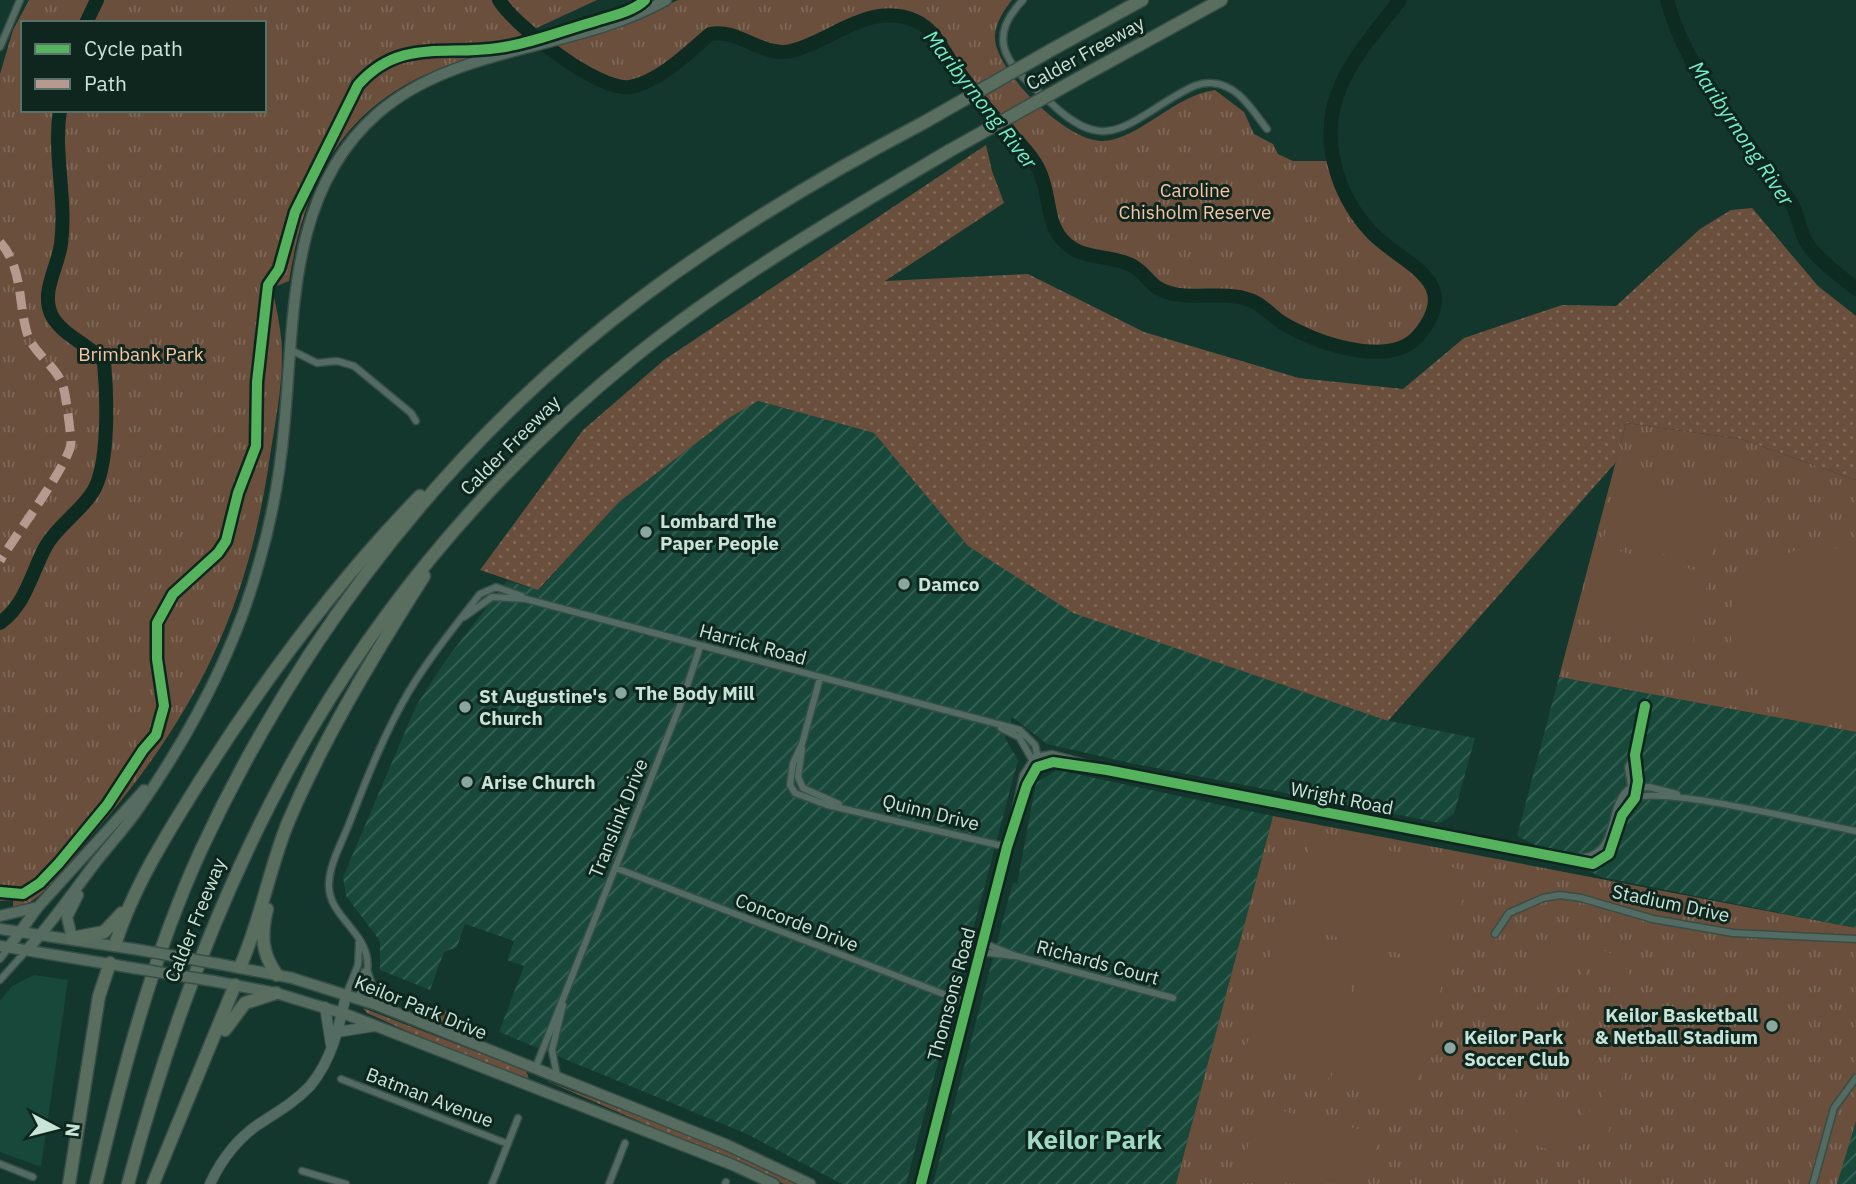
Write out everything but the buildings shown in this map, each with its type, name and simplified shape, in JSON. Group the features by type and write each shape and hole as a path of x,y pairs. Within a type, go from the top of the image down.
{"highway":[{"name":"Calder Freeway","path":"96,1184 125,1062 162,949 201,851 253,747 294,678 346,601 418,510 496,425 582,345 675,274 770,209 1142,0"},
{"name":"Calder Freeway","path":"128,1184 188,987 225,893 258,822 312,725 347,670 405,589 461,521 590,393 668,330 761,265 949,151 1221,0"},
{"path":"72,938 102,933 111,928 145,876 175,821 255,698 383,536 494,421 582,345"},
{"path":"240,967 274,861 305,785 346,704 389,630 461,521"},
{"path":"277,975 266,958 264,924 305,785"},
{"path":"116,946 145,876"},
{"path":"69,1184 99,996 110,963"},
{"path":"153,1184 235,985"},
{"path":"192,1087 235,1013 251,1000 276,993"},
{"path":"90,1184 105,1122 125,1062"}],"main road":[{"path":"27,950 140,808 222,666 260,563 279,470 306,229 317,196 339,157 370,121 400,96 440,76 499,55 591,28 666,0"},
{"path":"4,947 121,818 174,752"},
{"path":"72,938 67,923 68,913 100,856"},
{"path":"0,916 38,907"},
{"name":"Keilor Park Drive","path":"0,929 72,938 240,967 277,975 377,1005 747,1153 810,1184"},
{"path":"110,963 116,946"},
{"name":"Keilor Park Drive","path":"4,947 235,985 325,1007 342,1020 375,1026 774,1184"},
{"path":"235,985 240,967"},
{"path":"366,973 377,1005"},
{"path":"210,1184 223,1161 242,1139 309,1087 331,1049 351,997"},
{"path":"325,1007 331,1049"},
{"path":"342,1020 375,1026"},
{"path":"528,1085 535,1069"}],"street":[{"path":"0,47 20,0"},
{"path":"1023,0 1005,27 1003,38 1007,55 1029,82 1067,118 1083,129 1100,132 1115,130 1192,86 1209,83 1233,90 1267,129"},
{"path":"291,350 317,363 337,361 354,366 411,413 416,421"},
{"name":"Harrick Road","path":"366,973 366,954 358,938 331,901 330,873 395,715 430,659 464,617 492,597 526,599 1020,730 1030,738 1035,757"},
{"name":"Translink Drive","path":"535,1069 616,868 700,647"},
{"name":"Quinn Drive","path":"820,678 802,744 799,776 803,788 847,808 1007,848"},
{"name":"Wright Road","path":"1040,766 1060,762 1107,770 1587,864 1603,859 1615,842 1624,809 1635,798 1634,755 1644,706"},
{"name":"Wright Road","path":"1035,757 1062,756 1107,770"},
{"path":"1035,757 1040,766"},
{"name":"Thomsons Road","path":"919,1184 981,952 1023,775 1035,757"},
{"name":"Thomsons Road","path":"1011,831 1030,777 1040,766"},
{"path":"1570,859 1590,856 1602,848 1616,804 1634,787 1653,787 1694,800"},
{"path":"1635,798 1651,794 1694,800 1856,831"},
{"name":"Concorde Drive","path":"616,868 967,1003"},
{"name":"Stadium Drive","path":"1496,934 1509,913 1543,898 1560,895 1581,898 1643,917 1733,933 1856,939"},
{"path":"351,997 358,965 358,938"},
{"name":"Richards Court","path":"983,943 1016,956 1173,998"},
{"path":"0,959 4,947"},
{"path":"0,979 27,950"},
{"name":"Richards Court","path":"981,952 1016,956"},
{"path":"351,997 366,973"},
{"name":"Translink Drive","path":"558,1079 552,1049 564,1000"},
{"path":"1813,1184 1834,1108 1856,1078"},
{"name":"Batman Avenue","path":"341,1079 508,1144"},
{"path":"492,1184 518,1118"},
{"path":"610,1184 625,1143"},
{"path":"0,1164 33,1177"},
{"path":"302,1171 346,1184"}],"shaded area":[{"path":"758,401 874,433 968,546 1074,613 1385,720 1475,738 1454,814 1440,823 1130,763 1047,744 1012,717 1005,738 1018,760 906,1184 842,1184 747,1134 499,1032 524,966 507,960 514,941 465,924 457,947 444,952 430,990 380,970 380,941 346,896 343,877 416,706 445,661 507,581 539,590 619,502 729,418"},
{"path":"1559,677 1856,732 1856,928 1601,877 1517,836"},
{"path":"1057,770 1273,816 1176,1184 933,1184 1013,882 1017,884 1036,783"},
{"path":"34,975 68,980 41,1167 0,1152 0,1001 12,986"},
{"path":"1856,1121 1856,1184 1837,1184 1850,1134"}],"green space":[{"name":"Brimbank Park","path":"29,0 597,0 500,45 471,52 473,57 432,72 397,90 367,112 344,138 324,167 309,201 297,239 289,281 272,288 279,322 282,368 270,456 247,564 212,659 161,747 129,790 47,888 37,898 13,910 13,900 0,901 0,74 13,30"},
{"name":"Caroline Chisholm Reserve","path":"678,0 1012,0 996,28 995,39 999,53 1021,87 1054,119 1088,139 1103,141 1130,133 1185,100 1215,90 1244,112 1254,134 1273,144 1278,154 1293,161 1332,161 1349,199 1365,225 1383,243 1410,262 1432,285 1436,298 1434,312 1424,329 1413,340 1394,348 1359,349 1325,342 1293,329 1251,300 1241,297 1190,296 1163,291 1126,262 1086,254 1068,246 1055,230 1045,184 1032,159 978,97 929,30 918,21 885,15 870,18 809,46 783,52 762,48 731,35 710,34 667,69 632,85 615,85 596,79 549,47 631,22"},
{"path":"986,145 1004,203 885,281 1028,274 1144,332 1299,378 1403,389 1464,338 1562,305 1616,306 1700,229 1731,210 1752,208 1818,286 1856,316 1856,480 1741,439 1626,423 1616,462 1388,721 1073,613 968,546 874,433 758,401 729,418 619,502 538,590 480,570 583,430 664,360"},
{"path":"1626,423 1741,439 1856,480 1856,732 1559,677"},
{"path":"1621,476 1725,503 1708,566 1604,538"},
{"path":"1595,545 1710,574 1692,646 1577,617"},
{"path":"1821,546 1856,552 1856,717 1814,715 1774,701 1748,680 1733,646 1730,625 1732,606 1751,576 1783,555"},
{"path":"1273,816 1856,928 1856,1121 1837,1184 1176,1184"},
{"path":"1314,830 1470,872 1445,966 1289,924"},
{"path":"1277,929 1361,951 1327,1082 1243,1060"},
{"path":"1588,944 1617,956 1643,993 1606,1142 1593,1139 1570,1149 1546,1149 1517,1131 1504,1110 1501,1100 1509,1069 1499,1067 1494,1096 1488,1095 1509,1006 1513,1007 1500,1066 1502,1059 1505,1059 1517,999 1525,1001 1534,965 1539,965 1549,955 1561,949","holes":["1571,957 1585,957 1577,989 1582,990 1590,958 1607,963 1617,973 1622,986 1623,1001 1604,1093 1594,1118 1588,1117 1591,1102 1580,1103 1584,1116 1515,1098 1543,983 1558,963"]},
{"path":"1363,952 1445,973 1411,1104 1330,1083"},
{"path":"363,1008 526,1071 529,1079 436,1044 367,1013"},
{"path":"438,1008 461,1017 468,1032 426,1017 425,1013"},
{"path":"544,1080 741,1155 801,1184 784,1184"},
{"path":"1258,1105 1379,1134 1367,1184 1239,1183"}],"waterway":[{"name":"Maribyrnong River","path":"87,21 97,0"},
{"name":"Maribyrnong River","path":"499,0 539,40 579,69 616,86 630,87 662,73 710,34 732,35 762,48 784,52 795,50 869,18 900,16 916,21 933,34 988,110 1033,160 1042,177 1054,227 1074,249 1133,266 1166,292 1241,297 1254,302 1295,330 1331,344 1371,352 1390,351 1406,345 1419,335 1431,316 1435,300 1432,287 1424,275 1372,233 1361,220 1344,191 1333,159 1331,142 1333,109 1344,79 1360,51 1400,0"},
{"name":"Maribyrnong River","path":"1667,0 1676,28 1703,80 1790,201 1808,245 1856,289"},
{"name":"Maribyrnong River","path":"0,623 9,615 28,587 46,546 92,493 98,481 104,449 104,362 63,329 52,316 49,307 49,289 61,244 62,227 58,144 60,112"}],"marked path":[{"path":"0,242 13,263 30,341 57,374 64,390 71,443 52,483 0,561"}],"cycle path":[{"path":"0,892 23,894 40,883 107,805 156,735 164,706 157,659 157,623 173,594 218,553 226,541 238,493 256,446 257,382 268,285 279,269 295,212 358,85 374,70 406,55 498,48 522,43 622,13 645,0"},
{"path":"921,1184 1007,847 1027,785 1037,767 1053,762 1107,770 1593,864 1609,854 1622,815 1635,798 1638,781 1635,755 1645,706"}],"place":[{"name":"Lombard The Paper People","path":"646,532"},
{"name":"Damco","path":"904,584"},
{"name":"The Body Mill","path":"621,693"},
{"name":"St Augustine's Church","path":"465,707"},
{"name":"Arise Church","path":"467,782"},
{"name":"Keilor Basketball & Netball Stadium","path":"1772,1026"},
{"name":"Keilor Park Soccer Club","path":"1450,1048"}],"district":[{"name":"Keilor Park","path":"1094,1139"}]}
